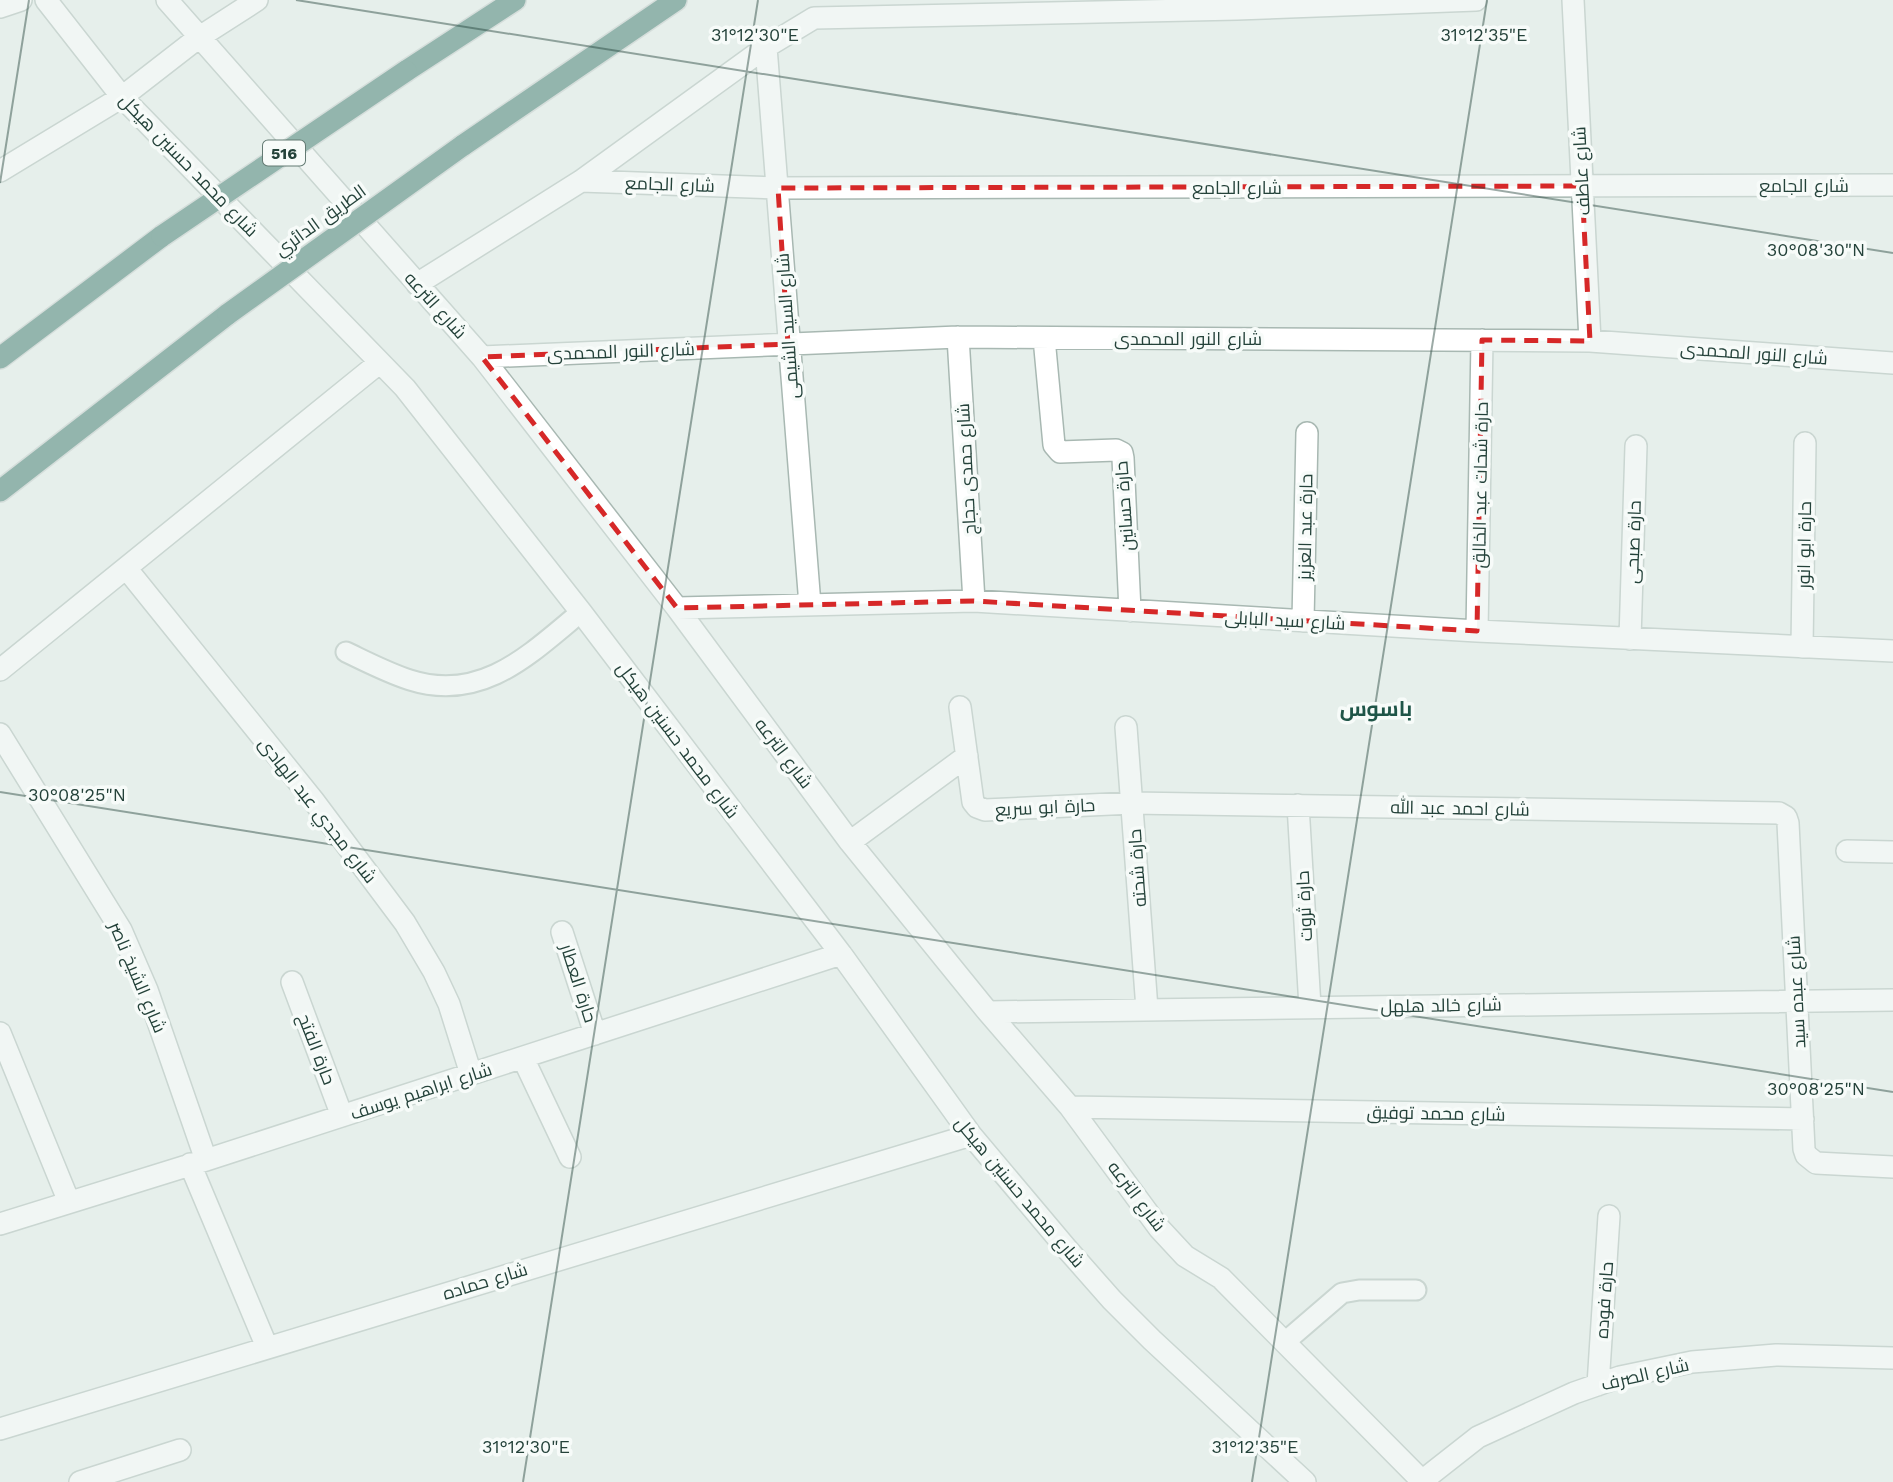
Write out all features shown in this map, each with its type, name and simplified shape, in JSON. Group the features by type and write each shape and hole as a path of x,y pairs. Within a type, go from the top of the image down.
{"highway":[{"name":"516","path":"0,358 162,236 515,0"},
{"name":"الطريق الدائري","path":"0,491 228,314 462,146 676,0"}],"street":[{"path":"0,7 21,0"},
{"name":"شارع محمد حسنين هيكل","path":"46,0 122,97 405,388 581,612 841,954 971,1135 1112,1300 1224,1409 1305,1482"},
{"name":"شارع الترعه","path":"167,0 482,356 677,608 850,842 988,1012 1070,1107 1159,1228 1185,1256 1221,1278 1423,1481"},
{"path":"0,172 122,97 198,38 257,0"},
{"path":"417,284 580,181 766,47 814,18 1476,0"},
{"name":"شارع عاطف","path":"1573,0 1590,341"},
{"name":"شارع السيد الشيمى","path":"766,47 810,605"},
{"name":"شارع الجامع","path":"580,181 778,188 1893,185"},
{"name":"شارع النور المحمدى","path":"482,356 958,337 1590,341 1893,363"},
{"name":"شارع حمدى حجاج","path":"958,337 974,601"},
{"name":"حارة حسانين","path":"1044,338 1054,445 1060,452 1116,450 1122,453 1130,611"},
{"name":"حارة شحات عبد الخالق","path":"1477,631 1482,340"},
{"path":"0,670 379,363"},
{"name":"حارة عبد العزيز","path":"1303,621 1307,433"},
{"name":"حارة ابو انور","path":"1802,647 1805,443"},
{"name":"حارة صبحى","path":"1630,639 1636,446"},
{"name":"شارع مجدي عبد الهادى","path":"125,568 313,800 405,923 449,1004 471,1074"},
{"name":"شارع سيد البابلى","path":"677,608 974,601 1477,631 1893,651"},
{"name":"حارة ابو سريع","path":"960,707 973,802 977,807 985,810 1132,803"},
{"name":"حارة شحته","path":"1126,727 1147,1009"},
{"name":"شارع الشيخ ناصر","path":"0,734 121,930 147,990 198,1162 267,1347"},
{"path":"850,842 967,756"},
{"name":"شارع احمد عبد الله","path":"1132,803 1779,813 1786,817"},
{"name":"حارة ثروت","path":"1298,805 1310,1007"},
{"name":"شارع عبده سيد","path":"1786,817 1804,1149 1816,1163 1893,1167"},
{"path":"1847,851 1893,852"},
{"name":"حارة العطار","path":"562,932 596,1034"},
{"name":"شارع ابراهيم يوسف","path":"0,1224 841,954"},
{"name":"حارة الفتح","path":"292,982 342,1116"},
{"name":"شارع خالد هلهل","path":"988,1012 1893,1000"},
{"path":"0,1033 69,1202"},
{"path":"523,1058 570,1157"},
{"name":"شارع محمد توفيق","path":"1070,1107 1803,1119"},
{"name":"شارع حماده","path":"0,1429 971,1135"},
{"name":"حارة فوده","path":"1598,1385 1609,1216"},
{"name":"شارع الصرف","path":"1423,1481 1478,1437 1574,1393 1620,1377 1692,1362 1776,1355 1893,1358"},
{"path":"80,1482 180,1450"}],"lane":[{"path":"346,652 413,681 453,685 471,683 506,670 581,612"},
{"path":"1285,1342 1342,1293 1359,1290 1416,1290"}],"highlighted area":[{"path":"1582,186 1590,341 1482,340 1477,631 974,601 677,608 482,357 788,344 778,188"}],"district":[{"name":"باسوس","path":"1376,708"}]}
